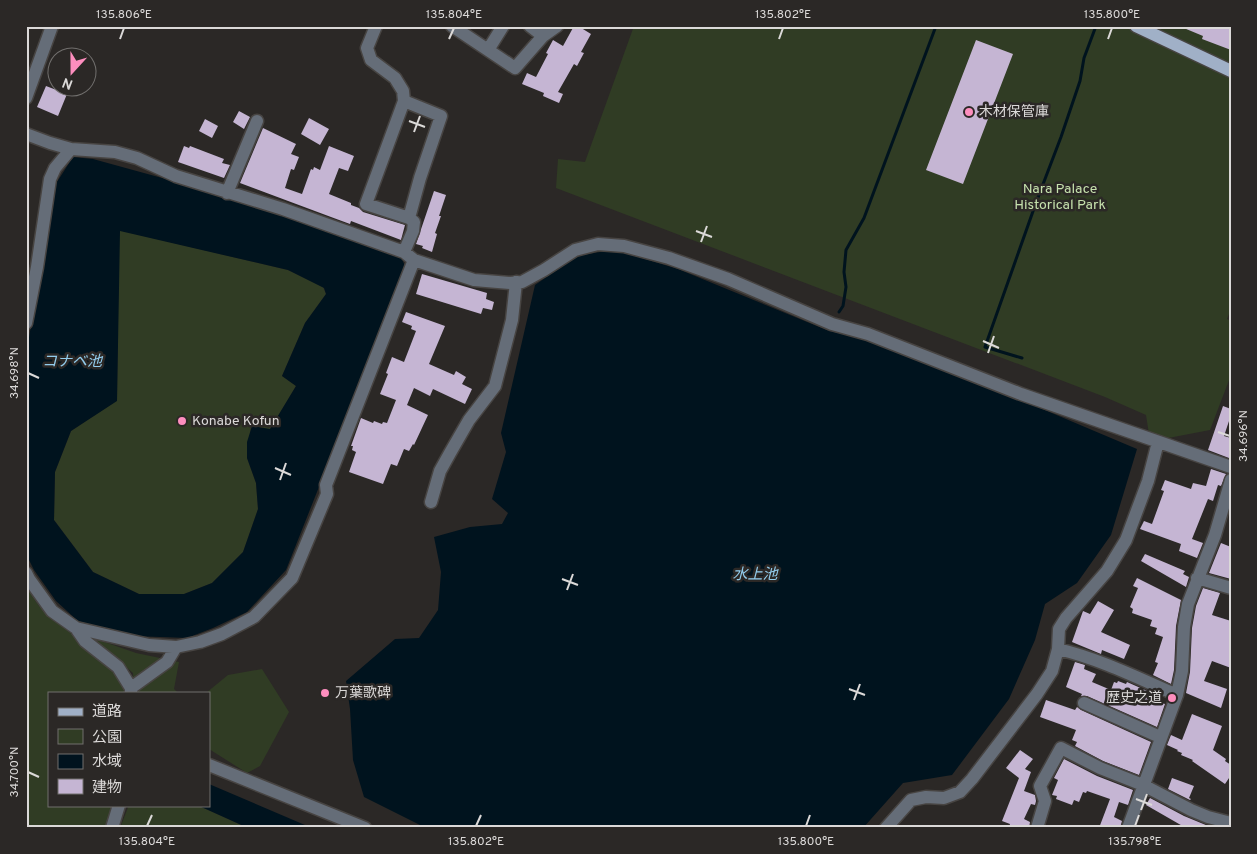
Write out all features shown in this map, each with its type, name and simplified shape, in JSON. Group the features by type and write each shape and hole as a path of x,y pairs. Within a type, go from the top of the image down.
{"main road":[{"path":"1136,26 1231,71"}],"street":[{"path":"26,98 52,26"},
{"path":"452,26 515,68 544,36 557,26"},
{"path":"488,50 503,26"},
{"path":"530,26 544,36"},
{"path":"76,628 149,645 176,647 200,642 222,634 254,617 292,578 327,494 326,485 409,256 413,231 414,222 409,218 366,204 404,101 403,91 396,78 371,60 368,48 372,28"},
{"path":"404,101 441,116 409,218"},
{"path":"227,192 258,121"},
{"path":"26,134 71,149 115,152 137,158 176,176 284,208 474,280 522,282 575,250 598,244 624,246 669,258 728,280 832,324 868,334 1022,394 1231,467"},
{"path":"26,323 37,267 50,179 55,168 71,149"},
{"path":"431,502 440,471 470,420 495,386 512,320 516,282"},
{"path":"886,828 912,800 926,797 944,798 960,792 1037,694 1052,671 1058,649 1059,630 1066,618 1107,571 1126,540 1148,481 1158,442"},
{"path":"1128,828 1177,695 1182,671 1185,617 1197,578 1215,535 1231,480"},
{"path":"26,573 52,610 76,628 85,641 118,667 131,690 167,662 176,647"},
{"path":"1197,578 1231,588"},
{"path":"1058,649 1077,653 1177,695"},
{"path":"1084,703 1160,737"},
{"path":"1037,828 1045,802 1040,786 1061,748 1100,768 1143,784 1191,810 1231,823"},
{"path":"210,765 365,828"},
{"path":"112,828 119,806"}],"green space":[{"name":"Nara Palace Historical Park","path":"634,26 1231,26 1231,309 1227,319 1231,321 1231,375 1210,430 1163,439 1149,434 1146,415 1105,397 556,188 558,159 585,162"},
{"path":"119,230 288,270 323,287 326,294 305,323 282,376 296,386 270,430 251,427 247,458 256,483 258,509 243,552 212,583 184,594 139,594 93,572 54,520 55,472 71,431 117,400"},
{"path":"26,587 39,606 122,677 125,692 48,692 48,806 116,806 109,828 26,828"},
{"path":"93,638 136,653 179,662 174,689 177,692 134,692 133,673"},
{"path":"262,669 289,712 260,766 247,773 210,750 210,692 207,692 228,675"},
{"path":"129,806 199,806 248,828 120,828"}],"water":[{"name":"コナベ池","path":"73,157 93,159 224,195 399,253 406,268 286,570 247,612 187,638 133,636 78,621 56,601 34,570 26,554 26,355 55,185","holes":["120,231 288,270 324,288 326,294 305,323 282,376 296,386 270,429 252,426 247,442 247,458 256,483 258,509 243,552 212,583 184,594 139,594 93,572 54,520 55,472 71,431 117,401"]},
{"name":"水上池","path":"600,252 622,252 678,269 829,331 865,339 1021,400 1137,449 1111,535 1077,583 1045,604 1035,640 1009,699 952,775 903,783 863,828 426,828 364,797 353,760 350,709 346,681 395,639 419,638 438,610 441,572 434,537 470,527 502,524 508,513 492,499 506,452 501,433 535,285 577,256"},
{"path":"210,784 312,828 248,828 199,806 210,806"}],"building":[{"path":"574,26 578,26 591,34 581,52 584,53 577,66 574,64 558,92 563,94 559,103 543,96 544,93 522,84 527,73 536,77 553,40 563,46"},
{"path":"1179,26 1231,26 1231,50 1202,39 1203,36"},
{"name":"木材保管庫","path":"976,40 1013,54 963,184 926,170"},
{"path":"46,86 48,87 48,98 65,98 58,116 37,107"},
{"path":"239,111 250,117 244,129 233,122"},
{"path":"309,118 329,129 320,145 301,134"},
{"path":"205,119 218,126 212,138 199,131"},
{"path":"263,128 296,144 291,154 299,157 294,170 291,169 285,188 302,194 311,169 313,170 314,167 320,170 329,146 354,156 348,171 339,168 329,194 351,203 351,205 363,212 405,225 401,240 351,221 350,224 240,183"},
{"path":"184,146 189,148 190,146 224,159 222,163 230,165 224,178 178,162"},
{"path":"434,191 446,195 439,216 441,216 435,233 437,234 432,252 416,244"},
{"path":"422,274 487,293 486,299 494,302 492,310 483,308 481,314 416,294"},
{"path":"406,312 445,326 429,364 454,375 456,371 466,377 462,384 472,389 465,404 433,389 430,396 414,388 407,405 428,415 414,445 409,451 404,449 397,466 391,464 383,484 349,472 356,452 352,450 353,446 351,446 361,418 373,423 374,421 382,424 383,422 387,423 396,400 380,394 388,374 386,373 392,357 404,362 416,331 411,329 412,326 402,322"},
{"path":"1223,406 1231,409 1231,415 1224,436 1231,438 1229,458 1208,450"},
{"path":"1211,469 1226,474 1221,486 1218,485 1213,501 1208,499 1192,539 1203,543 1197,558 1179,551 1181,544 1140,529 1144,521 1152,524 1164,491 1161,490 1165,480 1191,489 1193,483 1206,486"},
{"path":"1221,543 1231,547 1231,579 1209,573"},
{"path":"1145,554 1185,571 1183,574 1189,577 1186,587 1141,561"},
{"path":"1137,578 1181,600 1176,626 1174,670 1171,684 1153,675 1158,663 1155,662 1163,637 1155,634 1157,628 1150,626 1152,620 1132,613 1133,609 1130,607 1138,588 1133,586"},
{"path":"1203,588 1220,593 1212,615 1231,621 1231,668 1212,661 1204,681 1227,689 1221,708 1186,693 1190,672 1192,628 1196,606"},
{"path":"1098,601 1114,610 1101,632 1130,645 1124,659 1102,650 1101,654 1072,642 1083,611 1090,614"},
{"path":"1075,662 1085,665 1084,669 1096,674 1092,682 1111,690 1114,682 1117,683 1118,681 1126,684 1127,682 1154,694 1152,699 1165,704 1157,727 1087,696 1081,696 1082,694 1066,687"},
{"path":"1046,700 1075,710 1077,707 1151,742 1139,775 1103,761 1075,746 1077,742 1072,740 1076,730 1040,717"},
{"path":"1192,714 1222,726 1213,750 1231,765 1231,775 1225,784 1193,760 1181,755 1182,753 1178,750 1167,745 1171,735 1182,740"},
{"path":"1020,750 1033,759 1025,769 1031,772 1024,791 1035,795 1036,801 1035,805 1031,804 1024,819 1030,822 1029,828 1009,828 1010,824 1002,821 1019,778 1006,768"},
{"path":"1064,759 1097,776 1133,790 1128,805 1119,802 1114,817 1122,821 1120,828 1099,828 1110,799 1087,791 1086,793 1083,792 1079,802 1074,800 1072,805 1056,799 1057,796 1052,795 1058,780 1054,778"},
{"path":"1172,778 1194,786 1189,798 1190,800 1168,789"},
{"path":"1150,798 1184,816 1213,828 1186,828 1146,805"}],"waterway":[{"path":"839,312 843,306 846,287 844,272 846,250 864,218 936,26"},
{"path":"1022,358 985,347 1061,137 1080,81 1084,58 1096,26"}],"place":[{"name":"木材保管庫","path":"969,112"},
{"name":"Konabe Kofun","path":"182,421"},
{"name":"万葉歌碑","path":"325,693"},
{"name":"歴史之道","path":"1172,698"}]}
